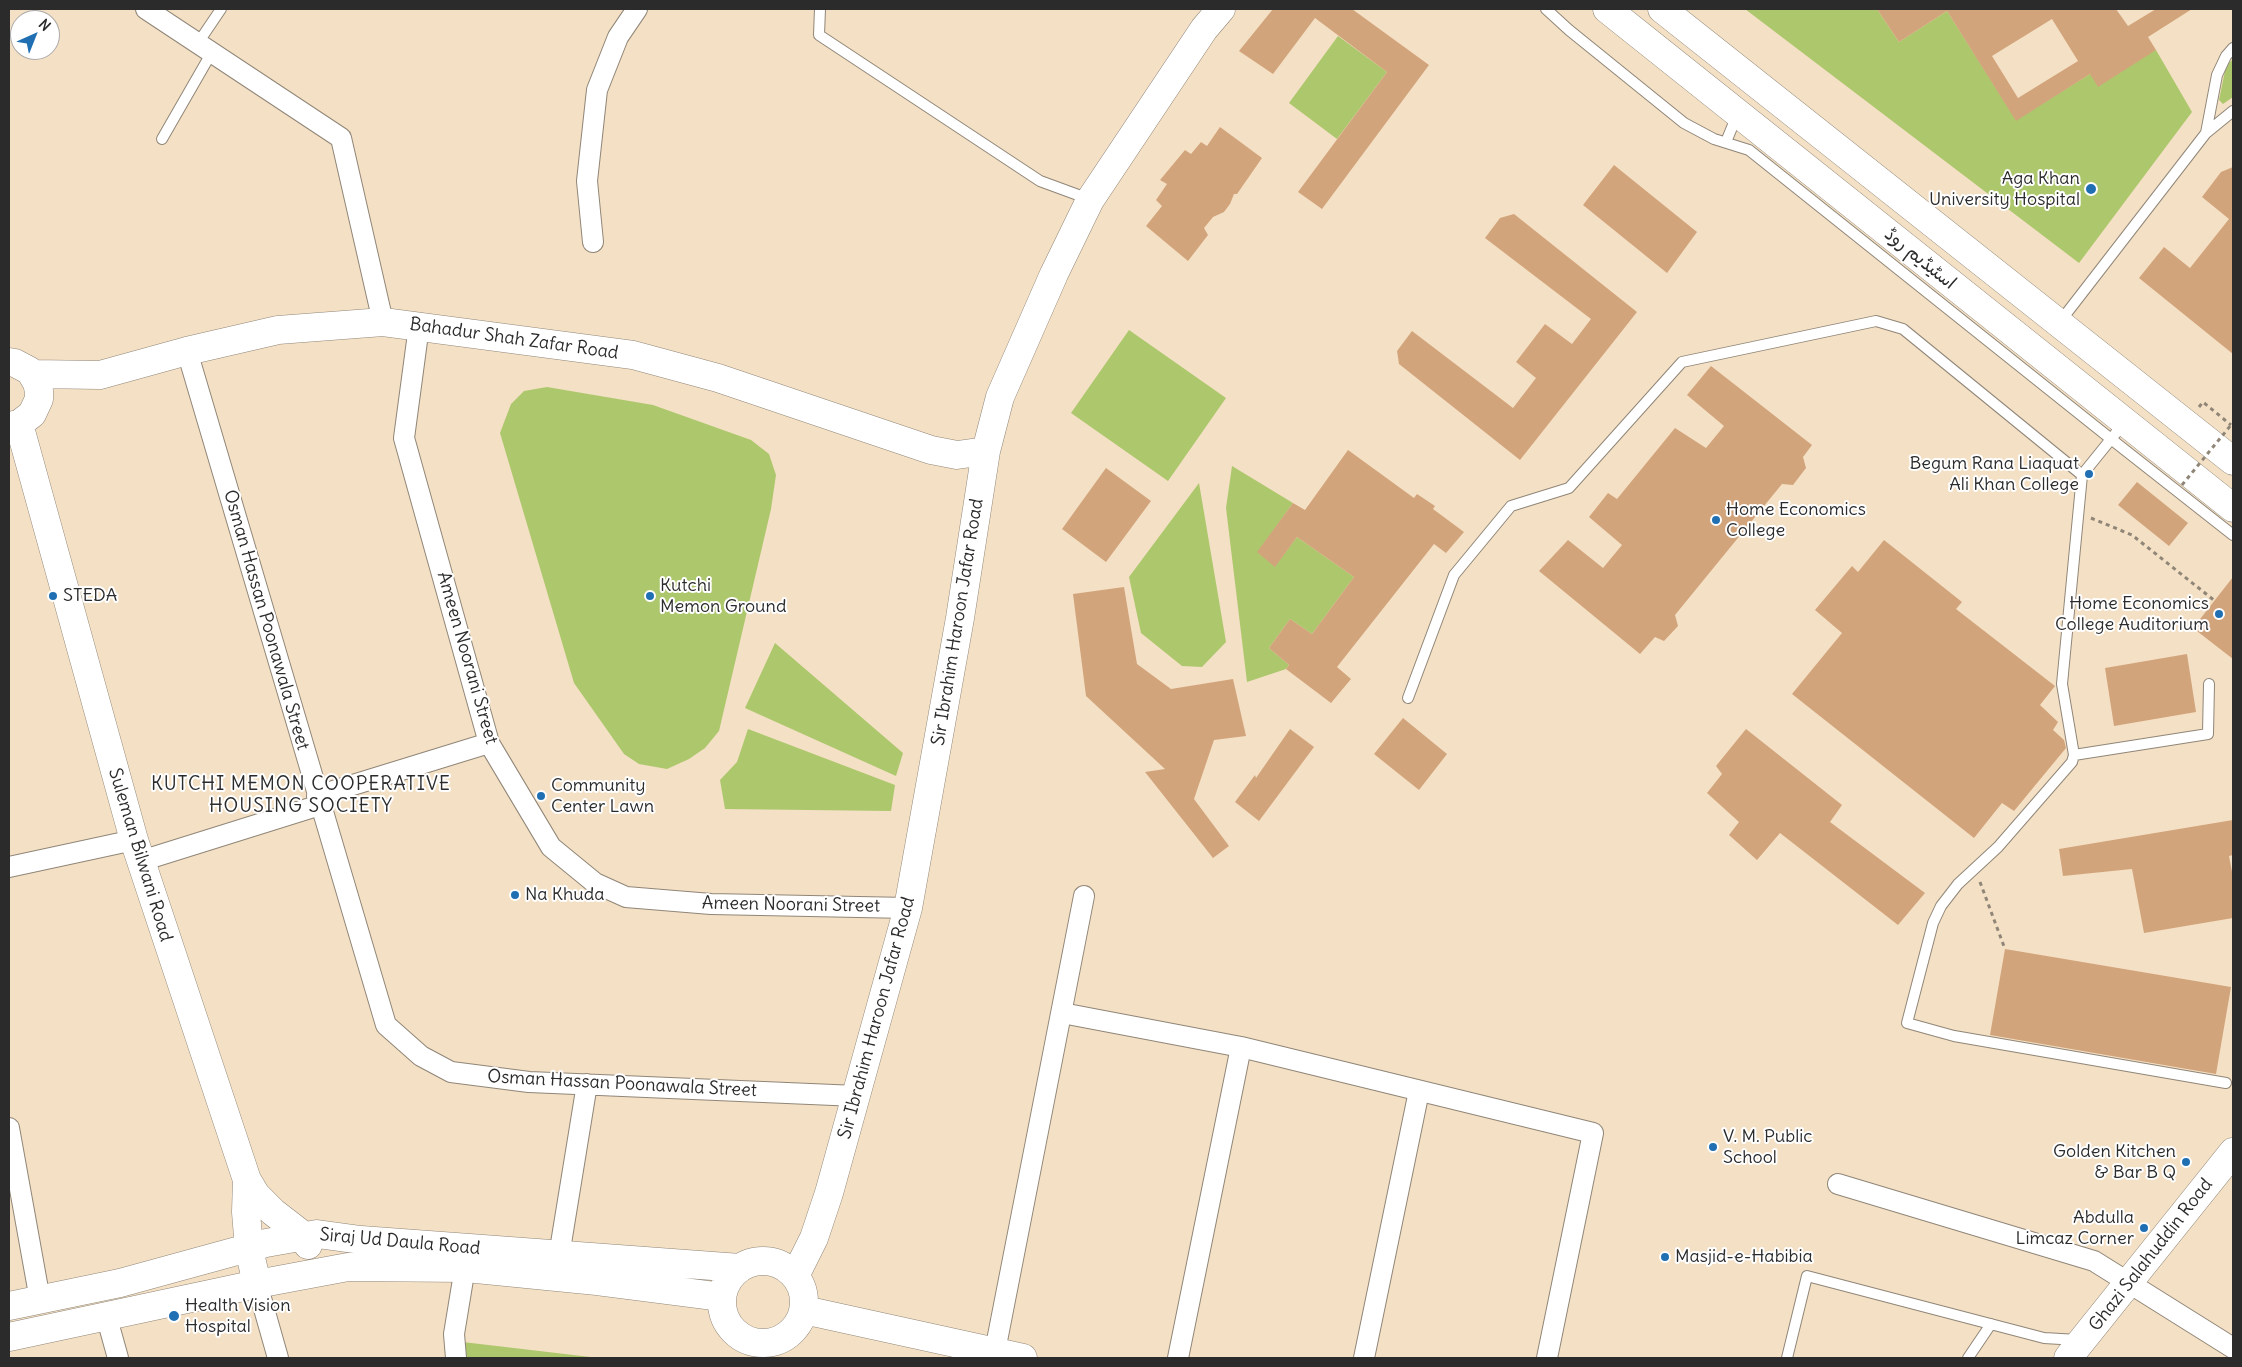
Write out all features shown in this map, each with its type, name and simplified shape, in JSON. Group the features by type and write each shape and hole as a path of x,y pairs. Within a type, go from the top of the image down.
{"main road":[{"name":"Sir Ibrahim Haroon Jafar Road","path":"794,1276 814,1238 857,1096 908,908 960,618 986,451 1000,396 1054,274 1090,200 1204,29 1221,9"},
{"name":"اسٹیڈیم روڈ","path":"1607,9 1738,113 2118,431 2233,508"},
{"name":"اسٹیڈیم روڈ","path":"1662,9 2058,324 2233,460"},
{"path":"1738,113 1760,88"},
{"name":"Bahadur Shah Zafar Road","path":"19,364 100,375 187,351 278,330 383,322 633,355 718,378 931,450 957,455 986,451"},
{"name":"Suleman Bilwani Road","path":"19,364 39,391 21,419 137,851 247,1180 246,1212 249,1249 256,1284"},
{"path":"21,419 78,384 100,375"},
{"name":"Ghazi Salahuddin Road","path":"2076,1350 2233,1152"},
{"path":"247,1180 256,1195 267,1206 304,1236 317,1272"},
{"name":"Siraj Ud Daula Road","path":"9,1306 120,1283 304,1236 332,1235 467,1258 558,1265 740,1268"},
{"name":"Siraj Ud Daula Road","path":"9,1337 317,1272 467,1258"},
{"path":"762,1261 774,1263 786,1268 794,1276 803,1292 804,1310 793,1331 770,1350 758,1344 740,1349 726,1322 722,1297 728,1280 740,1268 750,1263 762,1261"},
{"name":"Siraj Ud Daula Road","path":"558,1265 722,1297"},
{"path":"804,1310 1023,1358"}],"street":[{"path":"146,9 341,138 383,322"},
{"path":"593,242 586,181 597,90 618,37 637,9"},
{"name":"Ameen Noorani Street","path":"419,326 404,438 489,743 551,847 595,883 626,897 711,904 908,908"},
{"name":"Osman Hassan Poonawala Street","path":"187,351 386,1025 421,1056 451,1072 529,1082 857,1096"},
{"path":"9,867 137,851 319,800 489,743"},
{"path":"995,1351 1084,896"},
{"path":"1062,1013 1241,1047 1593,1133 1547,1358"},
{"path":"1178,1358 1241,1047"},
{"path":"558,1265 587,1084"},
{"path":"1364,1358 1420,1090"},
{"path":"9,1128 40,1300"},
{"path":"1838,1184 2094,1261 2233,1348"},
{"path":"456,1358 454,1334 467,1258"},
{"path":"256,1284 278,1358"},
{"path":"106,1315 118,1358"}],"lane":[{"path":"162,139 205,48 221,9"},
{"path":"820,9 819,35 1040,181 1090,200"},
{"path":"1546,9 1568,30 1684,123 1706,136 1750,150 2118,431 2233,534"},
{"path":"2206,133 2217,76 2226,56 2233,48"},
{"path":"2058,324 2206,133 2233,111"},
{"path":"1726,142 1738,113"},
{"path":"1408,698 1454,575 1511,506 1570,488 1682,362 1876,322 1903,329 2082,475"},
{"path":"2118,431 2082,475 2062,684 2074,755 2072,762 2007,837 1958,884 1941,906 1933,923 1907,1023 1954,1036 2226,1083"},
{"path":"2074,755 2208,734 2209,684"},
{"path":"1788,1358 1807,1276 2044,1338 2076,1350"},
{"path":"1968,1358 1991,1324"}],"path":[{"path":"2182,485 2231,424 2204,402"},
{"path":"2079,513 2132,535 2215,601"},
{"path":"1975,868 2005,949"}],"green space":[{"path":"1745,9 1877,9 1899,42 1947,11 2016,120 2090,74 2156,50 2192,112 2079,263"},
{"path":"1338,36 1387,72 1337,139 1289,103"},
{"path":"2233,59 2233,97 2223,104 2219,100 2226,66"},
{"path":"1129,330 1226,398 1168,481 1071,413"},
{"name":"Kutchi Memon Ground","path":"547,387 653,405 751,440 769,454 776,475 771,509 719,731 705,748 689,759 667,769 639,764 624,754 574,683 500,433 511,404 524,391"},
{"path":"1232,466 1293,503 1258,552 1275,566 1297,537 1354,577 1312,634 1290,619 1269,648 1289,665 1286,669 1247,682 1226,508"},
{"path":"1199,483 1226,642 1202,667 1182,666 1141,633 1129,577"},
{"path":"775,643 903,753 896,776 745,708"},
{"path":"748,729 895,785 891,811 725,809 720,780 737,762"},
{"path":"454,1341 599,1358 456,1358"}],"building":[{"path":"1273,9 1352,9 1429,65 1322,209 1298,192 1387,72 1315,18 1273,74 1239,51"},
{"path":"1877,9 2116,9 2128,26 2156,9 2192,9 2148,37 2156,50 2098,87 2090,74 2016,121 1947,11 1899,42","holes":["2052,19 2078,61 2018,98 1992,56"]},
{"path":"1220,127 1262,158 1237,194 1234,194 1224,212 1213,217 1204,228 1208,235 1188,261 1146,226 1162,206 1156,200 1167,184 1160,180 1185,150 1191,154 1201,142 1207,146"},
{"path":"1614,165 1697,232 1667,273 1583,205"},
{"path":"2233,167 2233,354 2139,278 2164,247 2190,268 2229,219 2202,197 2221,172"},
{"path":"1514,214 1637,312 1520,460 1399,364 1397,351 1412,331 1513,408 1536,378 1516,362 1545,324 1572,344 1591,319 1485,238 1500,218"},
{"name":"Home Economics College","path":"1711,366 1812,445 1803,457 1806,468 1793,485 1782,484 1675,615 1678,626 1664,641 1655,637 1640,654 1539,571 1568,540 1603,568 1622,545 1589,517 1608,493 1617,499 1675,428 1706,448 1724,426 1687,395"},
{"path":"1348,450 1414,498 1417,494 1435,506 1433,509 1464,532 1446,553 1434,544 1337,667 1351,679 1331,703 1286,669 1289,665 1269,648 1290,619 1312,634 1354,577 1297,537 1275,567 1257,552 1293,503 1305,510"},
{"path":"1106,468 1151,501 1106,562 1062,529"},
{"path":"2137,482 2188,523 2169,546 2118,505"},
{"path":"1884,540 1962,602 1956,609 2055,686 2040,705 2058,722 2053,730 2064,740 2066,748 2014,811 2002,803 1974,838 1792,694 1842,633 1815,610 1852,566 1858,572"},
{"name":"Home Economics College Auditorium","path":"2233,577 2233,659 2193,628"},
{"path":"1124,587 1137,664 1171,689 1233,679 1246,736 1214,740 1194,799 1229,846 1213,858 1145,772 1165,769 1086,696 1073,594"},
{"path":"2187,654 2196,712 2114,726 2105,668"},
{"path":"1403,718 1447,754 1419,790 1374,754"},
{"path":"1290,729 1314,747 1259,821 1235,802 1255,775 1256,778"},
{"path":"1746,729 1842,805 1830,822 1925,893 1898,925 1780,833 1757,860 1729,835 1739,822 1707,793 1722,774 1716,766"},
{"path":"2233,820 2233,855 2229,856 2233,877 2233,918 2144,933 2132,869 2063,876 2059,849"},
{"path":"2005,949 2231,987 2216,1074 1990,1035"}],"place":[{"name":"Aga Khan University Hospital","path":"2091,189"},
{"name":"Begum Rana Liaquat Ali Khan College","path":"2089,474"},
{"name":"Home Economics College","path":"1716,520"},
{"name":"STEDA","path":"53,596"},
{"name":"Kutchi Memon Ground","path":"650,596"},
{"name":"Home Economics College Auditorium","path":"2219,614"},
{"name":"Community Center Lawn","path":"541,796"},
{"name":"Na Khuda","path":"515,895"},
{"name":"V. M. Public School","path":"1713,1147"},
{"name":"Golden Kitchen & Bar B Q","path":"2186,1162"},
{"name":"Abdulla Limcaz Corner","path":"2144,1228"},
{"name":"Masjid-e-Habibia","path":"1665,1257"},
{"name":"Health Vision Hospital","path":"174,1316"}],"district":[{"name":"KUTCHI MEMON COOPERATIVE HOUSING SOCIETY","path":"301,796"}]}
